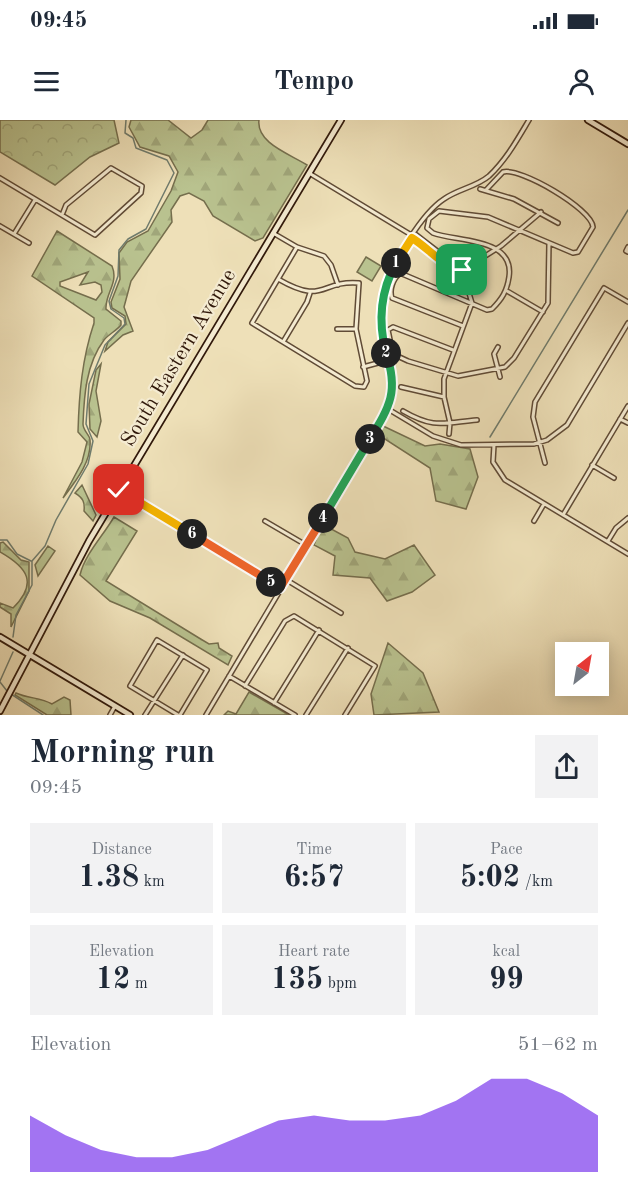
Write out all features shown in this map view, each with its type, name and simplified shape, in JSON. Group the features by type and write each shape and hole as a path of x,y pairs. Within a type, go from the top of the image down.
{"main road":[{"name":"South Eastern Avenue","path":"0,711 28,654 119,490 341,120"},
{"path":"588,120 628,144"},
{"path":"0,637 130,715"}],"street":[{"path":"206,715 388,409 394,388 382,324 383,298 394,266 436,204 486,178 502,163 529,120"},
{"path":"0,178 95,235 141,193 142,186 111,168 66,206 62,215"},
{"path":"463,326 392,298 391,290 399,273 488,310 492,309 507,291 509,263 495,250 472,239 436,234 427,228 433,216 446,210 488,217 575,253 594,224 557,192 510,171 503,172 486,190"},
{"path":"309,173 413,236 462,270 472,303 445,373 444,397 450,423 448,434"},
{"path":"480,189 514,199 558,223"},
{"path":"14,234 35,200"},
{"path":"462,270 495,250 541,212"},
{"path":"0,226 29,243"},
{"path":"273,233 297,247 313,250 328,259 338,285"},
{"path":"453,350 393,327 388,333 395,355 445,373 462,376 505,367 514,358 543,312 549,296 549,243"},
{"path":"278,279 300,291 310,293 338,285 359,283 356,329 367,381 364,387 355,386 252,323 278,279 297,247"},
{"path":"545,463 534,406 604,288 628,302"},
{"path":"507,291 543,312"},
{"path":"283,342 310,293"},
{"path":"388,409 447,442 461,445 540,442 553,437 567,425 628,323"},
{"path":"337,329 356,329"},
{"path":"498,347 494,354 500,377"},
{"path":"363,367 389,360"},
{"path":"401,387 444,397"},
{"path":"562,515 628,406"},
{"path":"403,411 428,424 477,420"},
{"path":"621,419 628,423"},
{"path":"494,445 493,462 499,474 628,554"},
{"path":"592,465 614,478"},
{"path":"119,490 280,588"},
{"path":"534,521 544,504"},
{"path":"608,541 616,528 628,518"},
{"path":"265,521 306,545"},
{"path":"285,579 341,613"},
{"path":"245,686 289,617 294,616 375,666 345,715"},
{"path":"274,703 319,630"},
{"path":"157,640 183,655 207,670 179,715 130,686 157,640"},
{"path":"306,715 348,648"},
{"path":"145,715 183,655"},
{"path":"230,676 295,715"},
{"path":"110,715 115,706"}],"green space":[{"path":"0,120 114,120 119,143 90,157 55,185 0,152"},
{"path":"131,120 168,120 191,138 202,130 208,120 259,120 263,135 268,141 307,165 263,238 255,241 213,216 204,201 189,193 180,196 171,210 172,222 131,281 124,307 133,331 123,335 105,351 108,342 126,324 125,316 112,308 111,302 120,279 119,253 127,242 148,231 171,191 178,172 169,156 140,147 129,127"},
{"path":"57,231 112,266 114,278 106,309 121,321 121,325 106,338 93,359 85,391 83,424 90,438 90,448 86,464 63,498 82,462 87,442 78,432 79,404 84,363 94,318 32,276","holes":["88,272 80,285 95,282 101,285 102,292 96,300 60,286 60,282"]},
{"path":"366,257 381,266 372,281 357,272"},
{"path":"101,364 96,391 101,421 97,437 90,429 89,404 96,370"},
{"path":"381,425 425,446 440,444 470,449 478,477 466,509 436,501 430,468 377,434"},
{"path":"82,485 96,515 93,521 84,511 82,499 75,493"},
{"path":"114,517 137,531 106,581 209,644 218,643 219,648 232,656 228,665 150,618 110,601 80,575 90,552"},
{"path":"322,524 348,538 355,552 385,559 414,545 435,575 412,592 387,601 370,578 333,575 335,556 314,545"},
{"path":"3,542 21,560 29,562 29,591 11,627 11,614 0,607 0,603 13,608 21,599 27,584 23,570 0,552 0,543"},
{"path":"48,546 55,551 38,576 35,565"},
{"path":"388,643 423,673 439,712 374,715 371,694"},
{"path":"249,692 289,715 224,715 228,711 236,714"},
{"path":"16,693 52,704 64,697 70,700 71,715 47,715 15,695"}],"waterway":[{"path":"13,637 16,615 32,585 32,561 45,546 56,520 88,464 93,441 86,424 89,384 105,345 125,324 124,318 111,309 109,301 118,276 119,250 128,239 146,229 174,173 167,160 136,148 133,138 125,133 126,120"},
{"path":"490,437 628,210"},
{"path":"0,540 7,540 17,554 31,561"},
{"path":"0,681 13,652"},
{"path":"0,682 7,691"},
{"path":"11,694 43,715"}],"route":[{"path":"119,490 280,588 388,409 394,388 383,336 381,312 386,285 394,266 412,238 431,250 446,265 460,272 462,270"}]}
